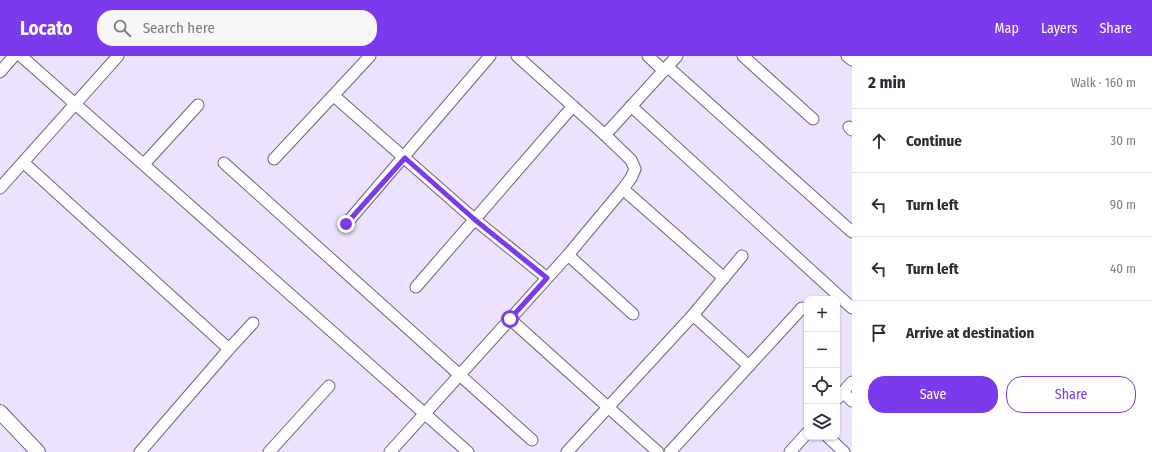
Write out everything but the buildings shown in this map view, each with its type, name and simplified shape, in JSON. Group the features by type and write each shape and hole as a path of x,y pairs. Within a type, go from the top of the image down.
{"street":[{"path":"0,72 14,56"},
{"path":"21,56 468,452"},
{"path":"0,188 118,56"},
{"path":"274,159 370,56"},
{"path":"346,224 405,158 490,56"},
{"path":"390,452 568,255 623,189 631,178 635,169 631,160 606,135 517,56"},
{"path":"648,56 666,69 852,232"},
{"path":"606,135 677,56"},
{"path":"743,56 813,119"},
{"path":"847,56 852,60"},
{"path":"334,96 474,219 547,278"},
{"path":"144,164 198,105"},
{"path":"416,287 573,106"},
{"path":"631,106 852,308"},
{"path":"23,162 229,348"},
{"path":"224,162 532,440"},
{"path":"623,189 724,278"},
{"path":"568,255 633,314"},
{"path":"567,452 693,314 742,256"},
{"path":"670,452 802,308"},
{"path":"693,314 749,366"},
{"path":"510,319 658,452"},
{"path":"140,452 229,348 253,323"},
{"path":"852,382 840,396 852,401"},
{"path":"270,452 329,386"},
{"path":"0,412 38,452"},
{"path":"790,452 804,436"},
{"path":"831,440 844,452"}],"route":[{"path":"346,224 405,158 474,219 547,278 510,319"}]}
